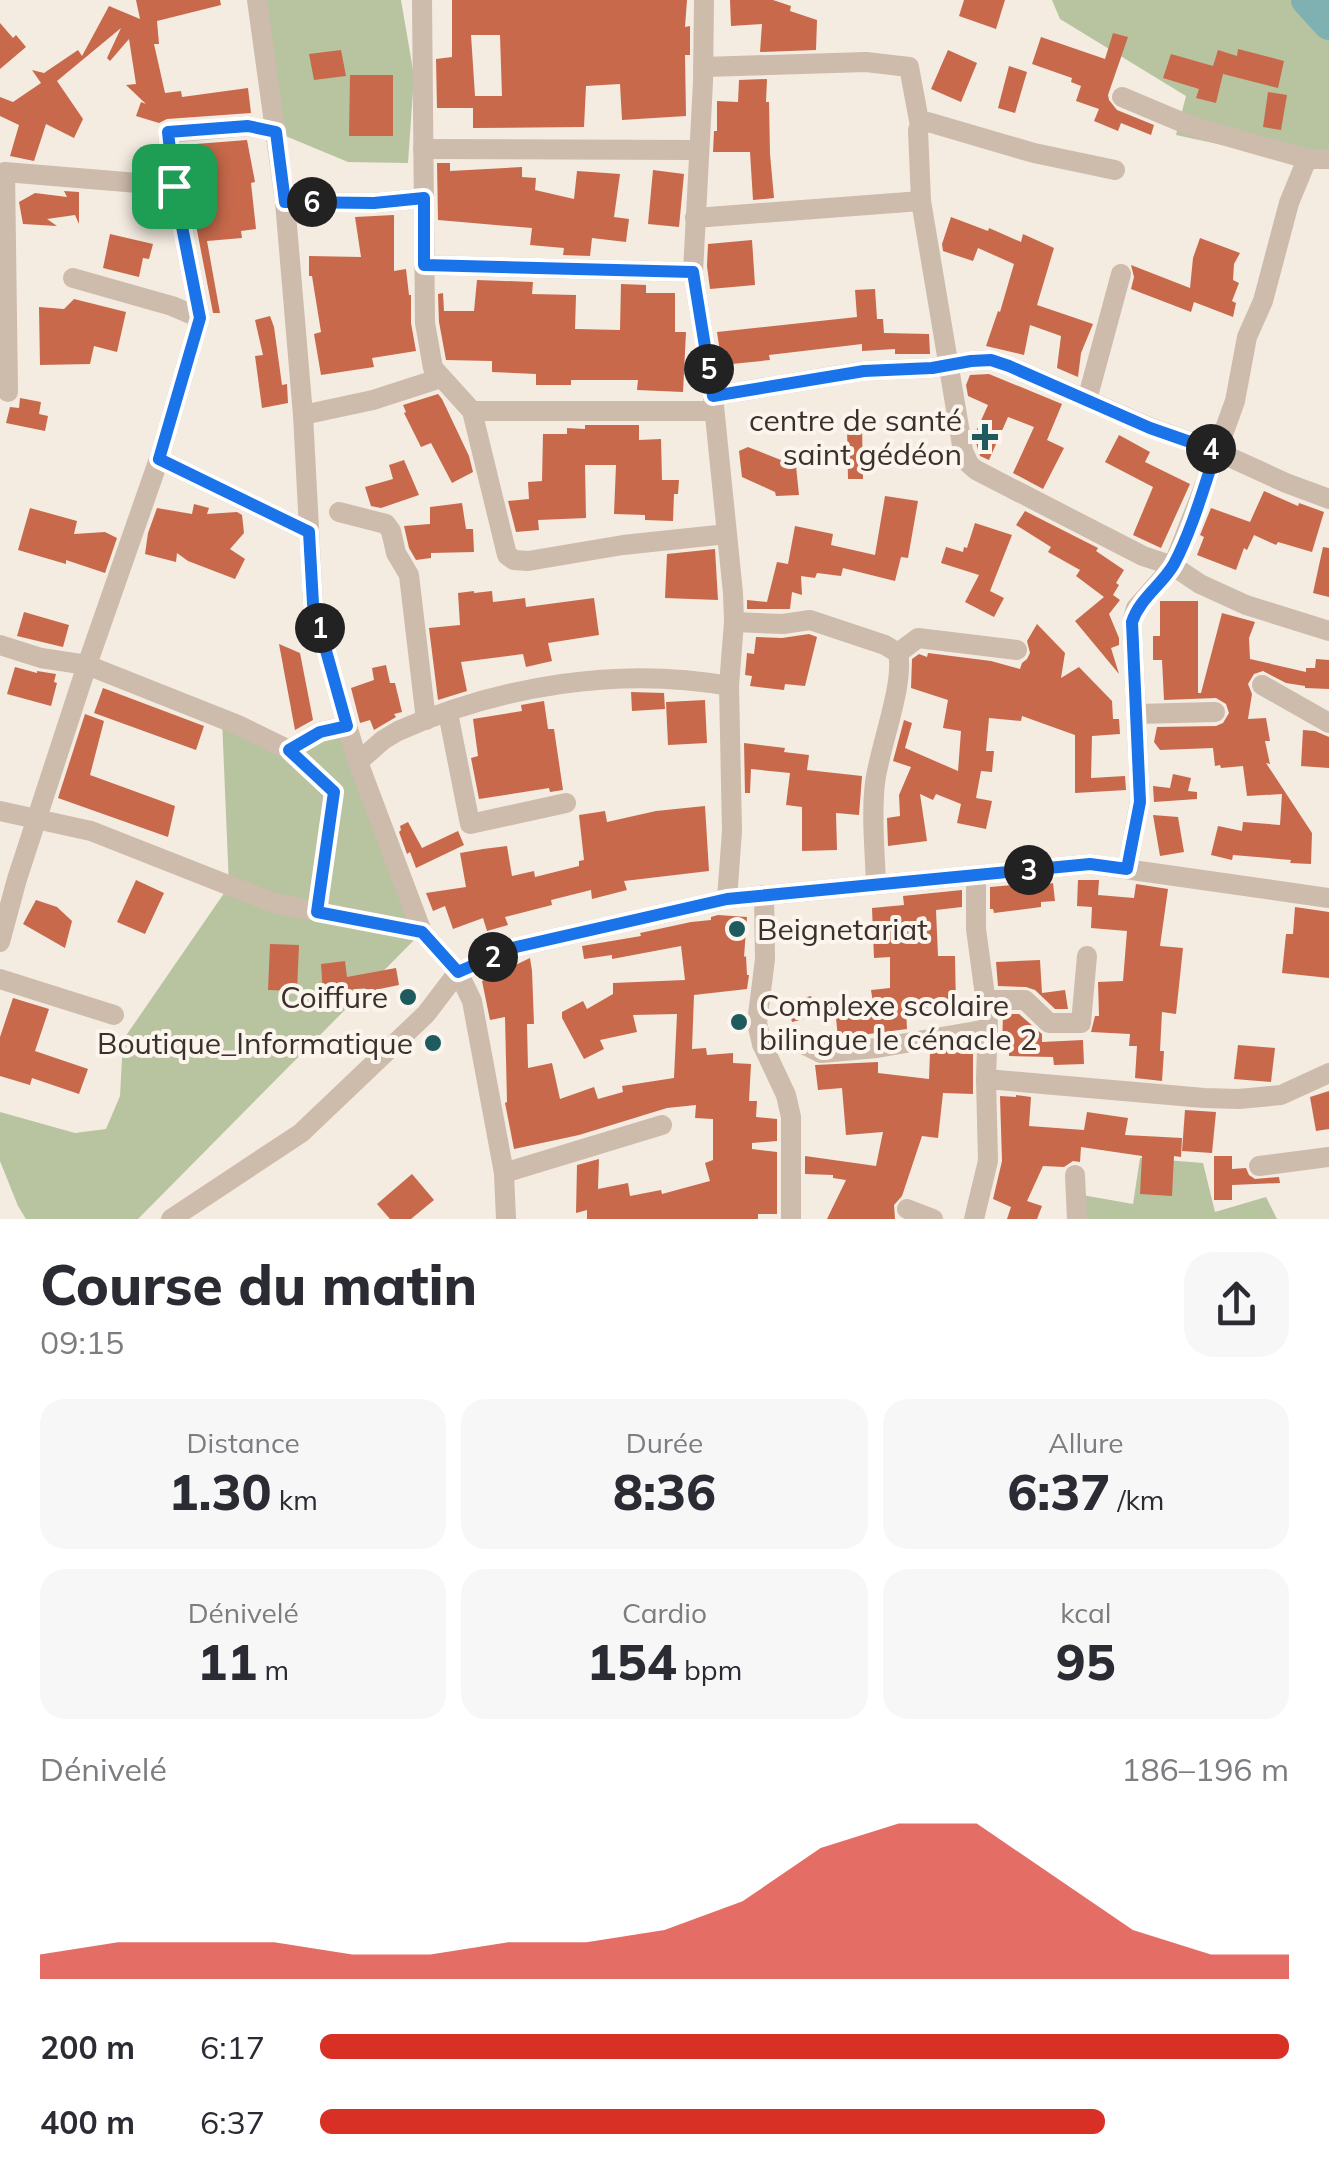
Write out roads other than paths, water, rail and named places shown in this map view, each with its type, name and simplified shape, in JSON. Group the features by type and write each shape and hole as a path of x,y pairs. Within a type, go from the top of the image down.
{"street":[{"path":"257,0 285,202 303,415 313,604 358,762 422,932 458,972 472,1001 504,1173 506,1219"},
{"path":"422,0 424,323 430,360 472,411 508,555 514,560 528,561 727,534"},
{"path":"704,0 693,272 714,404 734,622 729,686 732,831 727,899"},
{"path":"703,68 866,62 909,67 920,126 920,201 963,451 970,464 1143,556 1173,566 1200,584 1246,605 1329,632"},
{"path":"1122,96 1191,126 1307,159 1329,159"},
{"path":"920,126 928,122 1034,153 1114,170"},
{"path":"0,942 87,665 159,459 200,318 174,186 168,132 248,126 276,132"},
{"path":"423,149 698,150"},
{"path":"1127,869 1140,802 1132,622 1136,608 1173,566 1202,495 1235,402 1247,337 1264,301 1289,202 1307,159"},
{"path":"8,392 5,172 174,186"},
{"path":"285,202 374,203 424,198"},
{"path":"695,218 920,201"},
{"path":"424,265 693,272"},
{"path":"1087,400 1121,274"},
{"path":"73,278 172,306 200,318"},
{"path":"472,411 714,404 864,371 991,360 1329,499"},
{"path":"303,415 374,400 441,378"},
{"path":"159,459 309,532"},
{"path":"339,512 386,524 391,531 412,589 426,720"},
{"path":"734,622 783,624 810,620 898,653 898,682 875,784 876,885"},
{"path":"898,653 918,638 1017,650"},
{"path":"0,645 41,658 87,665 238,725 289,750 334,792 317,912"},
{"path":"358,762 383,740 426,720 507,693 590,680 670,679 729,686"},
{"path":"1262,685 1329,723"},
{"path":"1137,714 1215,712"},
{"path":"448,713 470,824 566,803"},
{"path":"289,750 320,732 347,726"},
{"path":"0,811 91,831 274,903 422,932"},
{"path":"171,1219 300,1133 426,1014 458,972 516,947 727,899 1090,864 1329,898"},
{"path":"974,1219 988,1162 988,1030 976,929 976,875"},
{"path":"764,895 766,959 757,1023 791,1117 790,1219"},
{"path":"985,1000 1025,1000 1049,1024 1081,1023 1087,956"},
{"path":"0,979 114,1015"},
{"path":"762,1044 803,1044 821,1052 876,1048 988,1030"},
{"path":"986,1079 1238,1099 1281,1095 1329,1073"},
{"path":"504,1173 662,1126"},
{"path":"1260,1166 1329,1156"},
{"path":"1075,1174 1077,1219"},
{"path":"907,1209 934,1219"}],"waterway":[{"path":"1307,0 1329,24"}],"place":[{"name":"centre de santé saint gédéon","path":"985,437"},
{"name":"Beignetariat","path":"737,929"},
{"name":"Coiffure","path":"408,997"},
{"name":"Complexe scolaire bilingue le cénacle 2","path":"739,1022"},
{"name":"Boutique_Informatique","path":"433,1043"}]}
